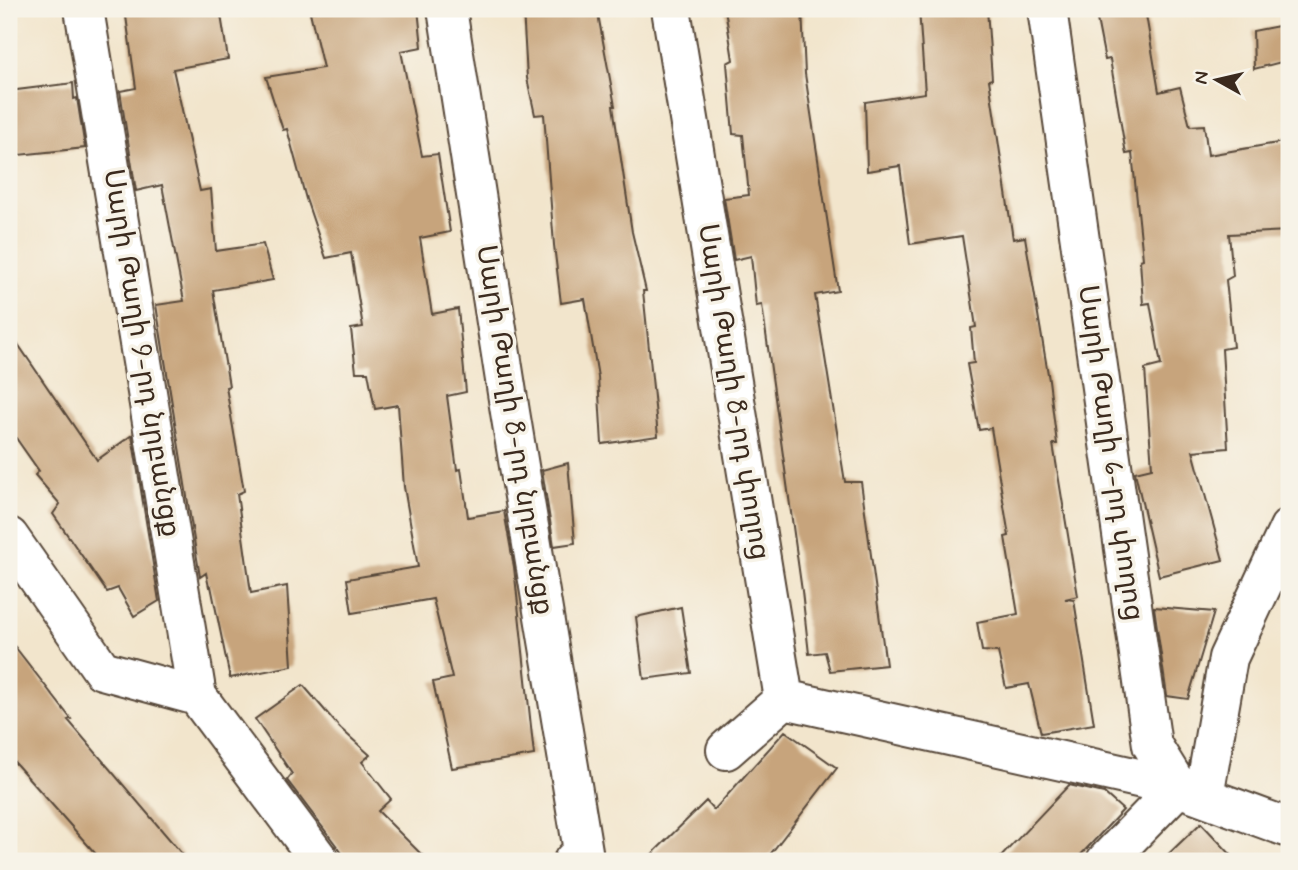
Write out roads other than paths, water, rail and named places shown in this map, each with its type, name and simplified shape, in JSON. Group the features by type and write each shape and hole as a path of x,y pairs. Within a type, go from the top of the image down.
{"street":[{"name":"Սարի Թաղի 9-րդ նրբանցք","path":"84,9 197,696"},
{"name":"Սարի Թաղի 8-րդ նրբանցք","path":"447,9 578,856"},
{"name":"Սարի Թաղի 8-րդ փողոց","path":"670,9 784,699"},
{"name":"Սարի Թաղի 6-րդ փողոց","path":"1047,9 1152,745 1191,791"},
{"path":"1106,861 1191,791 1228,658 1289,528"},
{"path":"9,537 102,670 197,696 320,861"},
{"path":"726,750 784,699 1191,791 1289,828"}]}
